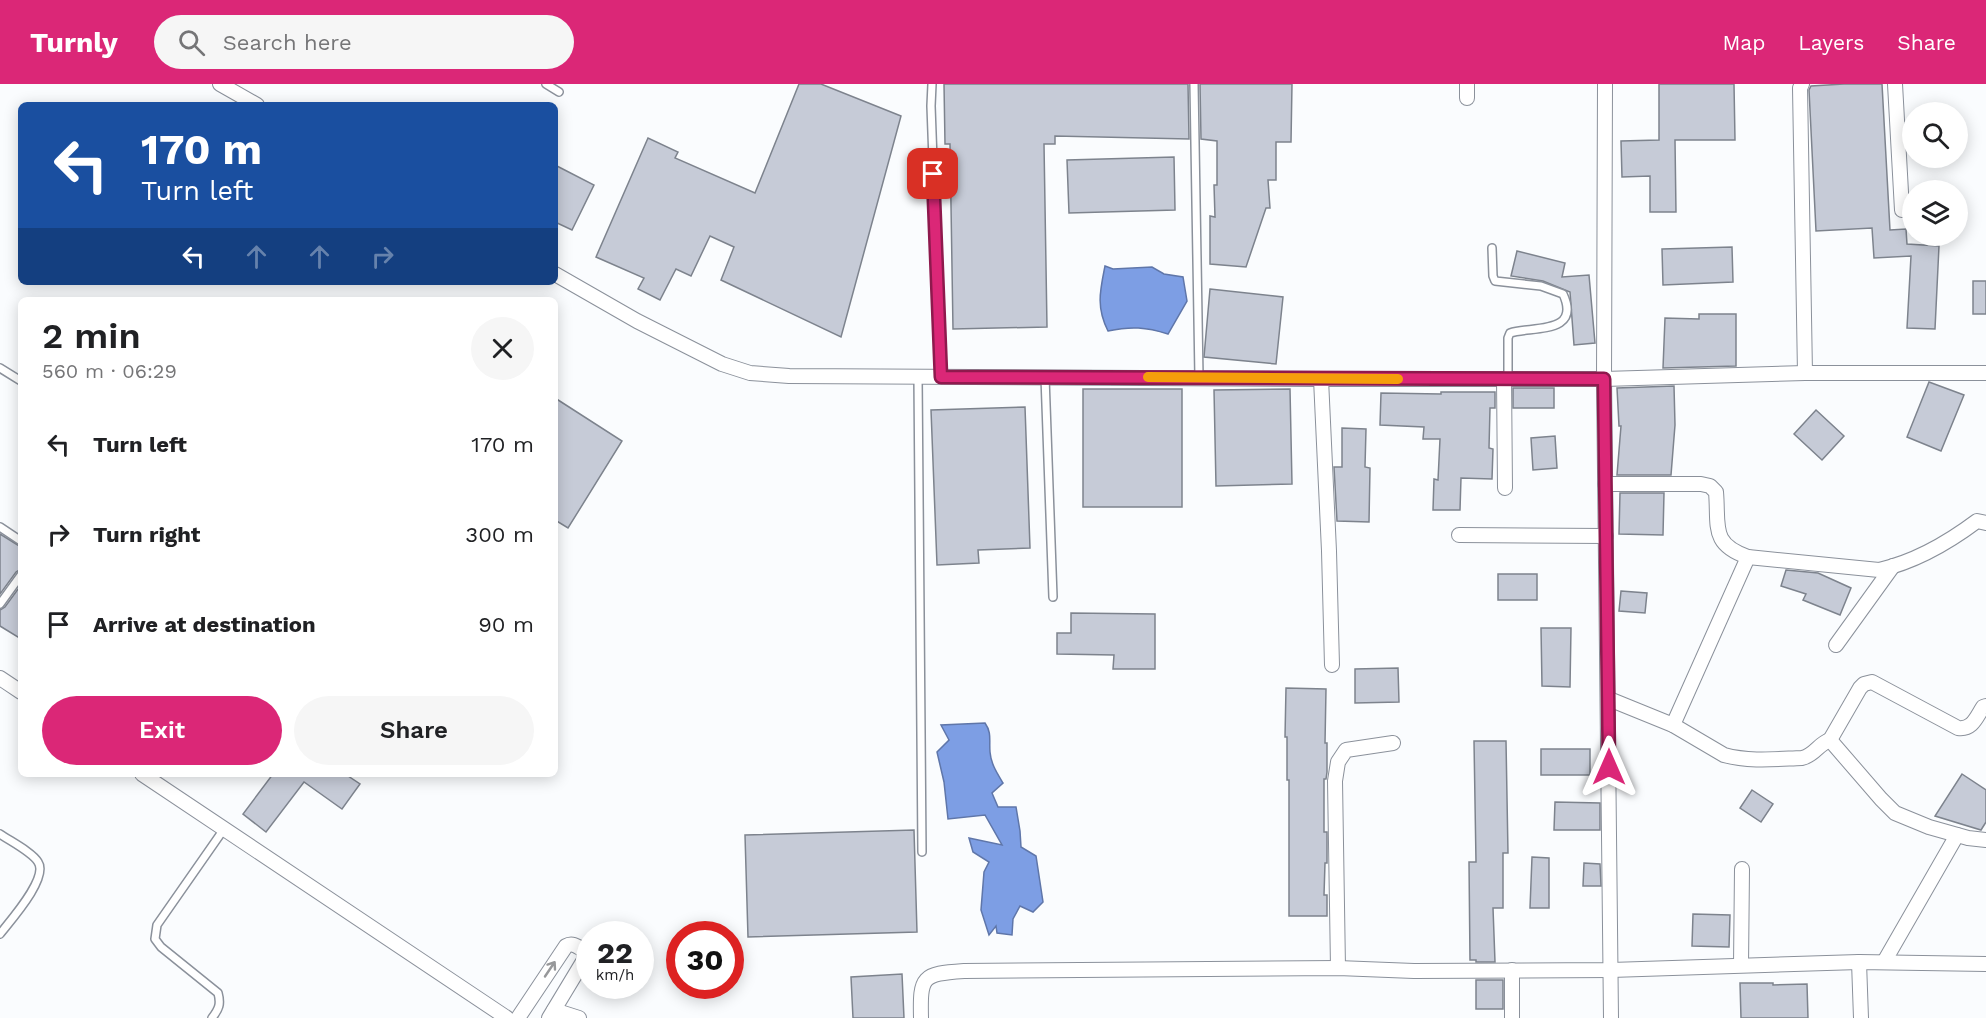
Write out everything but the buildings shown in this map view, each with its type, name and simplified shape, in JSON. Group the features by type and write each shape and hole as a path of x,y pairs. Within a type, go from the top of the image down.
{"street":[{"path":"220,84 252,102"},
{"path":"1605,84 1604,379 1611,1018"},
{"path":"1802,84 1800,88 1805,373"},
{"path":"1895,84 1902,210"},
{"path":"558,276 637,321 723,364 750,373 789,376 1604,379 1805,373 1986,373"},
{"path":"1321,379 1332,665"},
{"path":"1504,488 1506,379"},
{"path":"1605,484 1701,484 1710,486 1716,492 1720,539 1734,552 1748,557 1879,570 1944,543 1977,521 1986,523"},
{"path":"1459,535 1606,536"},
{"path":"1673,725 1748,557"},
{"path":"1836,645 1893,566"},
{"path":"0,678 18,690"},
{"path":"1608,699 1673,725 1724,755 1745,759 1810,756 1822,744 1830,740 1860,688 1872,682 1958,728 1970,727 1986,706"},
{"path":"1830,740 1895,813 1929,827 1986,840"},
{"path":"1338,968 1335,781 1338,762 1346,750 1393,742"},
{"path":"146,777 507,1018"},
{"path":"1884,962 1958,835"},
{"path":"1741,965 1742,869"},
{"path":"518,1018 566,946 570,944 585,951 584,960 551,1014 579,1018"},
{"path":"921,1018 921,995 923,983 928,976 938,973 975,971 1338,968 1414,971 1611,970 1859,962 1986,964"},
{"path":"1859,962 1861,1018"},
{"path":"1512,970 1512,1018"}],"lane":[{"path":"546,84 559,92"},
{"path":"932,84 941,377"},
{"path":"1194,84 1199,377"},
{"path":"1492,248 1495,281 1540,286 1563,294 1567,303 1566,314 1561,322 1553,327 1510,333 1506,379"},
{"path":"0,368 18,379"},
{"path":"918,377 922,852"},
{"path":"1045,377 1053,597"},
{"path":"0,527 18,539"},
{"path":"0,604 18,579"},
{"path":"212,1018 221,1002 218,993 161,948 155,939 157,925 224,830"},
{"path":"0,834 36,859 40,865 40,875 31,894 0,934"}],"water":[{"path":"1105,266 1113,269 1152,267 1164,274 1183,277 1187,301 1168,334 1138,328 1108,331 1100,306"},
{"path":"985,723 989,733 992,760 1003,783 992,793 998,807 1016,807 1021,847 1036,856 1043,902 1033,912 1020,906 1013,919 1012,935 997,933 996,926 989,935 981,910 984,872 989,862 973,852 969,838 1002,845 985,815 948,819 944,782 937,752 949,740 941,725"}],"slow traffic":[{"path":"1148,377 1398,379"}],"route":[{"path":"933,174 941,377 1604,379 1609,767"}]}
